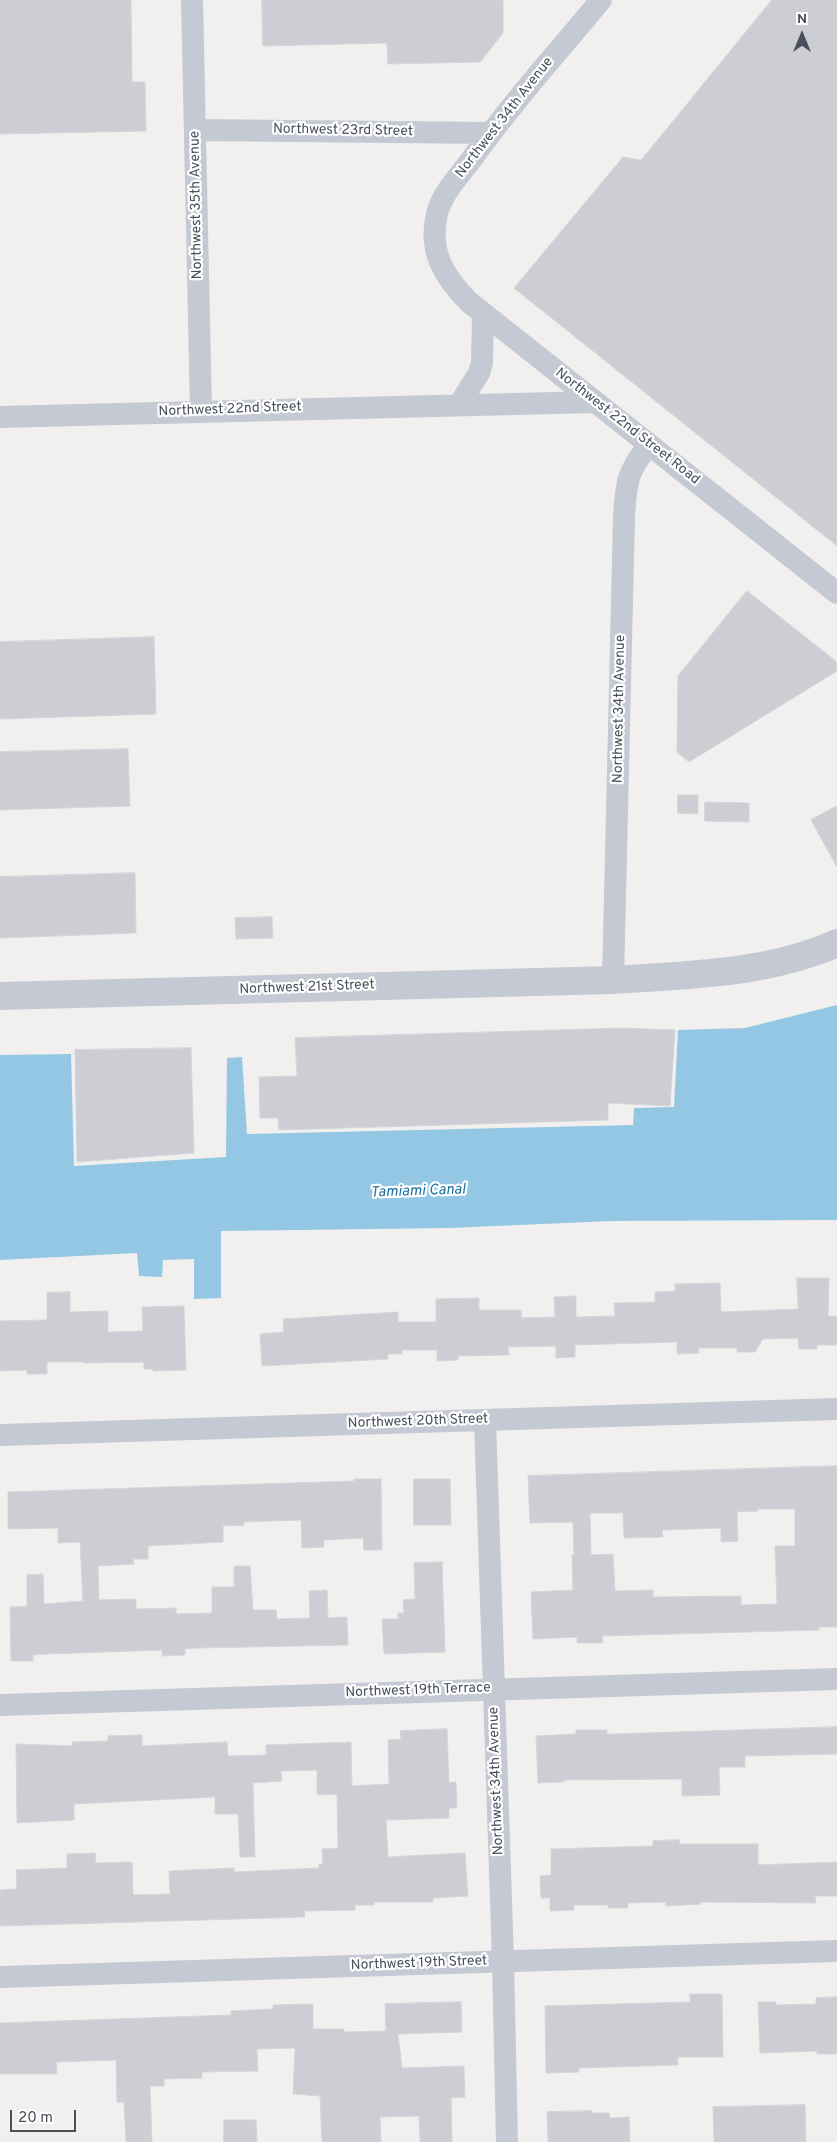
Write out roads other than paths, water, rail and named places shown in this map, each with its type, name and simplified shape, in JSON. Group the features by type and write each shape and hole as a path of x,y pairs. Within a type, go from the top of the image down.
{"street":[{"name":"Northwest 35th Avenue","path":"192,0 201,410"},
{"name":"Northwest 34th Avenue","path":"436,247 435,229 437,214 444,197 491,133 601,0"},
{"name":"Northwest 23rd Street","path":"195,130 491,133"},
{"name":"Northwest 22nd Street Road","path":"436,247 440,263 451,284 483,314 837,593"},
{"path":"459,404 480,373 483,314"},
{"name":"Northwest 22nd Street","path":"0,417 201,410 594,402"},
{"name":"Northwest 34th Avenue","path":"613,980 624,509 629,476 635,461 649,445"},
{"name":"Northwest 21st Street","path":"0,996 613,980 698,975 755,967 795,958 837,943"},
{"name":"Northwest 20th Street","path":"0,1435 837,1409"},
{"name":"Northwest 34th Avenue","path":"485,1420 503,1961 507,2142"},
{"name":"Northwest 19th Terrace","path":"0,1705 837,1679"},
{"name":"Northwest 19th Street","path":"0,1977 837,1951"}],"water":[{"name":"Tamiami Canal","path":"837,1005 837,1220 612,1221 449,1228 221,1231 221,1298 194,1299 194,1259 163,1260 162,1277 139,1276 137,1253 0,1260 0,1055 71,1054 74,1166 226,1157 227,1058 242,1057 247,1134 633,1125 634,1108 674,1107 678,1030 745,1028"}]}
